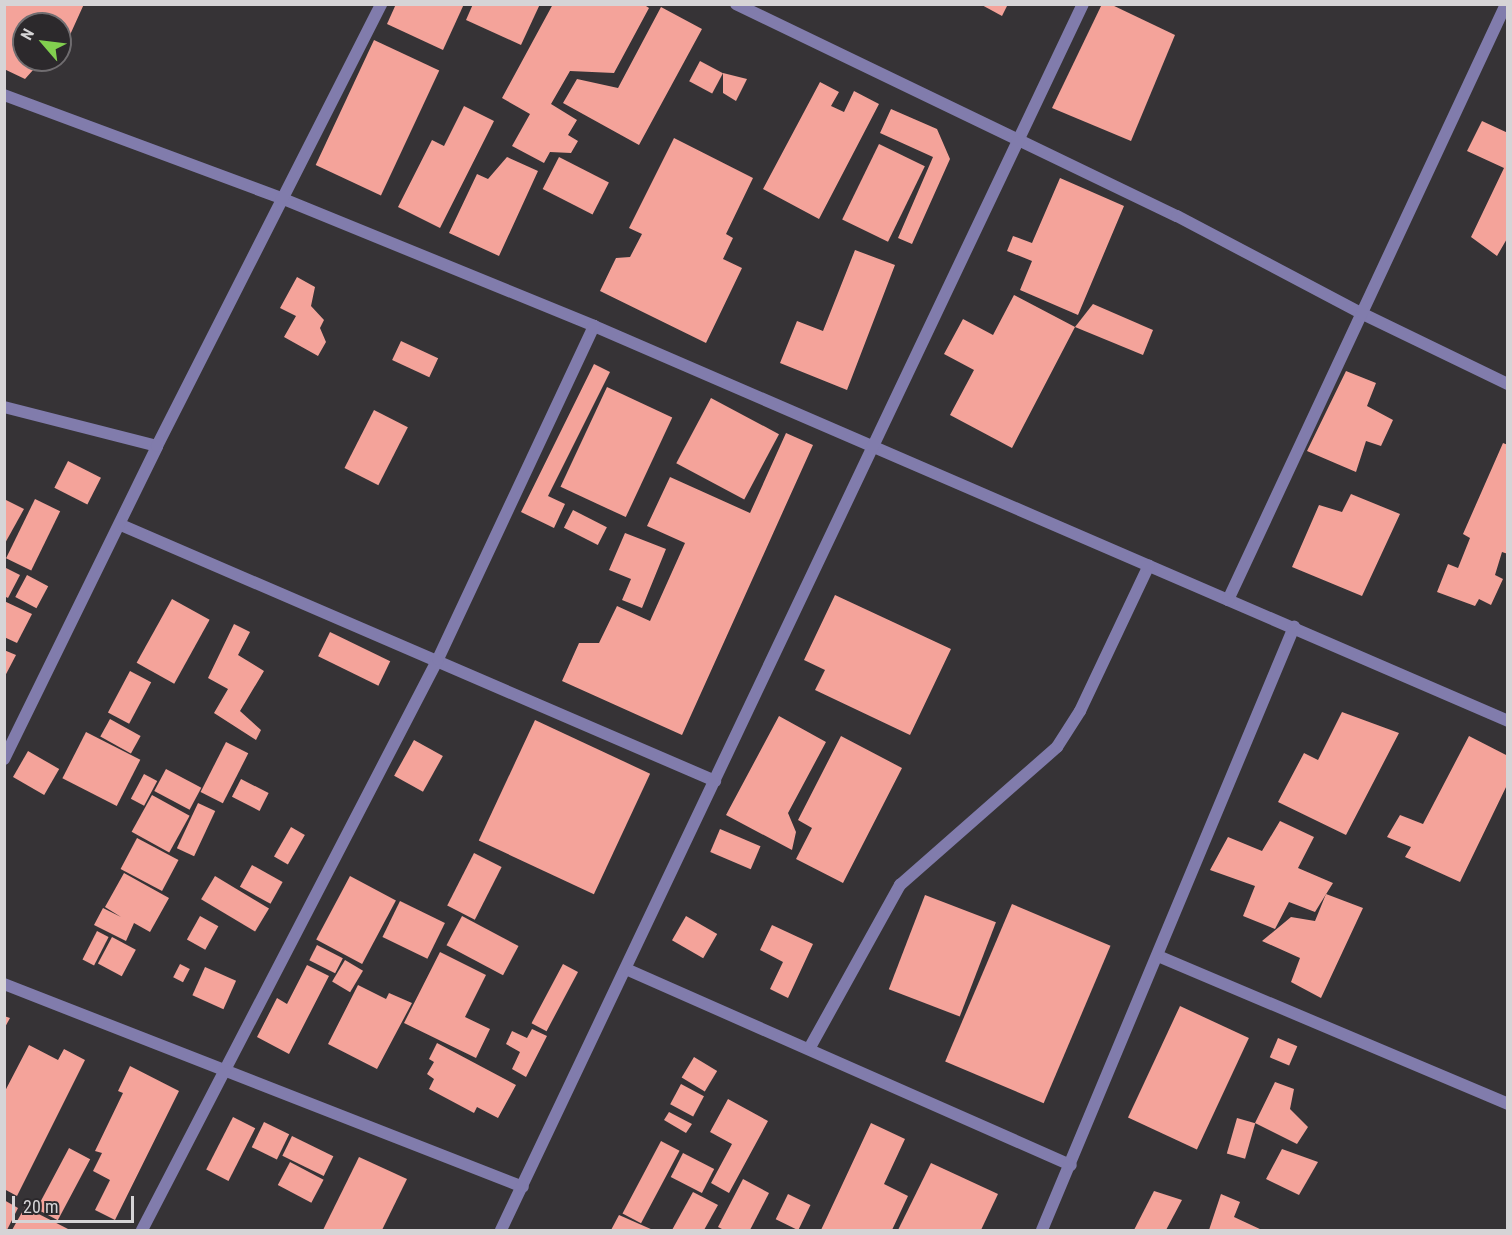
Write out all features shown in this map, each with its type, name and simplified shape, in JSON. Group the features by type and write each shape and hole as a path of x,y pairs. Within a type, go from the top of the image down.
{"street":[{"path":"4,759 121,525 157,446 381,4"},
{"path":"501,1230 1083,4"},
{"path":"1228,600 1506,4"},
{"path":"742,6 1019,138 1363,314 1508,384"},
{"path":"4,95 281,198 594,326 875,445 1508,721"},
{"path":"142,1230 438,658 594,326"},
{"path":"4,407 157,446"},
{"path":"121,525 438,658 715,781"},
{"path":"809,1049 900,885 1057,747 1080,711 1149,565"},
{"path":"1042,1230 1294,627"},
{"path":"1158,956 1508,1104"},
{"path":"626,969 1071,1165"},
{"path":"4,984 225,1068 523,1187"}],"building":[{"path":"4,4 84,4 72,30 72,12 12,12 12,72 31,72 25,79 4,69"},
{"path":"396,4 464,4 443,50 387,24"},
{"path":"473,4 540,4 521,45 466,20"},
{"path":"553,4 643,4 649,8 614,73 570,71 551,104 577,120 568,135 578,141 571,153 550,152 544,163 512,146 530,114 502,98"},
{"path":"980,4 1008,4 1002,16"},
{"path":"1102,4 1110,4 1175,35 1131,141 1052,108"},
{"path":"661,7 702,29 639,145 563,103 577,79 618,88"},
{"path":"374,40 439,70 381,195 316,165"},
{"path":"700,61 723,73 712,94 689,81"},
{"path":"723,73 747,79 736,101 723,93"},
{"path":"820,82 839,92 831,106 844,112 854,91 879,104 819,219 763,189"},
{"path":"464,106 494,121 440,228 398,207 432,140 444,146"},
{"path":"891,109 937,129 950,159 912,244 898,238 933,157 880,133"},
{"path":"1482,121 1508,133 1508,237 1497,256 1471,237 1504,168 1467,151"},
{"path":"674,138 753,178 726,234 733,238 723,259 742,268 706,343 600,291 616,258 630,257 642,234 629,228"},
{"path":"879,144 925,166 888,242 842,219"},
{"path":"507,157 538,171 499,256 449,233 477,174 488,179"},
{"path":"559,157 609,182 593,214 543,189"},
{"path":"1060,178 1124,206 1078,315 1020,290 1032,261 1007,251 1013,236 1032,243"},
{"path":"855,250 895,265 847,390 780,363 797,321 823,331"},
{"path":"297,277 315,287 311,306 324,320 320,328 326,342 318,356 284,337 296,316 280,308"},
{"path":"1014,295 1075,327 1012,448 950,415 974,370 944,354 963,319 993,335"},
{"path":"1093,304 1153,330 1143,355 1075,327"},
{"path":"401,341 438,358 429,377 392,360"},
{"path":"594,364 610,372 548,496 565,504 554,528 521,512"},
{"path":"1346,371 1376,383 1367,406 1393,420 1381,446 1366,441 1356,472 1307,451"},
{"path":"607,387 672,417 626,517 561,487"},
{"path":"711,398 779,434 744,499 676,463"},
{"path":"374,410 408,427 378,485 344,468"},
{"path":"786,433 813,445 682,735 562,681 579,643 599,643 617,606 650,621 685,543 647,526 670,477 750,513"},
{"path":"1503,443 1508,445 1508,554 1502,552 1495,575 1503,579 1491,605 1479,599 1475,606 1437,592 1448,564 1458,568 1470,538 1463,534"},
{"path":"68,461 101,478 87,505 54,488"},
{"path":"1351,494 1400,514 1362,596 1292,567 1319,505 1342,512"},
{"path":"4,499 24,509 4,545"},
{"path":"35,499 60,511 31,571 6,558"},
{"path":"573,510 607,527 598,545 564,528"},
{"path":"625,533 666,549 642,608 622,600 631,579 609,570"},
{"path":"4,567 20,575 8,598 4,596"},
{"path":"27,575 48,586 36,608 15,597"},
{"path":"835,595 951,649 910,735 815,690 825,670 804,660"},
{"path":"172,599 210,620 174,684 137,663"},
{"path":"4,601 32,614 17,643 4,637"},
{"path":"234,624 250,632 238,655 264,671 240,711 261,730 256,740 214,713 228,689 208,678"},
{"path":"330,632 390,661 378,686 318,656"},
{"path":"4,650 16,655 4,678"},
{"path":"130,671 151,682 129,724 108,712"},
{"path":"1342,712 1399,733 1346,835 1278,802 1304,753 1318,760"},
{"path":"779,716 826,742 788,813 796,832 792,850 726,815"},
{"path":"110,719 141,736 131,753 100,736"},
{"path":"535,720 650,774 594,894 479,841"},
{"path":"86,732 140,760 117,806 62,778"},
{"path":"841,736 902,768 843,883 796,859 812,828 798,820"},
{"path":"1469,736 1508,756 1508,783 1460,882 1405,857 1411,847 1387,837 1400,815 1423,824"},
{"path":"414,740 443,756 423,792 394,776"},
{"path":"226,742 248,753 223,803 201,792"},
{"path":"28,751 59,769 44,795 13,777"},
{"path":"166,769 201,788 190,810 154,791"},
{"path":"144,774 157,781 144,806 131,799"},
{"path":"241,779 269,793 260,811 232,797"},
{"path":"152,795 190,816 169,853 132,832"},
{"path":"198,803 215,811 194,856 177,848"},
{"path":"1280,821 1314,837 1298,868 1333,883 1315,912 1289,902 1275,929 1243,916 1255,886 1210,870 1228,837 1262,851"},
{"path":"291,827 305,835 288,864 274,856"},
{"path":"720,829 761,846 751,869 710,852"},
{"path":"137,838 178,860 162,891 121,869"},
{"path":"474,853 502,867 475,920 447,906"},
{"path":"252,865 283,882 270,904 240,887"},
{"path":"124,873 169,898 150,932 134,923 126,941 94,925 103,908 121,917 105,907"},
{"path":"215,876 269,908 255,932 201,899"},
{"path":"350,876 396,900 362,964 316,940"},
{"path":"1326,894 1363,908 1321,998 1291,982 1300,958 1262,941 1291,917 1315,921"},
{"path":"925,895 996,922 960,1017 889,989"},
{"path":"400,901 445,923 427,959 382,937"},
{"path":"1012,904 1110,946 1044,1103 945,1061"},
{"path":"200,916 218,926 205,950 187,940"},
{"path":"462,916 519,946 503,975 447,945"},
{"path":"686,916 717,934 703,958 672,940"},
{"path":"772,925 813,944 788,998 770,989 783,962 760,950"},
{"path":"97,931 109,937 94,965 82,960"},
{"path":"112,937 136,950 122,976 98,963"},
{"path":"317,945 343,958 335,973 309,960"},
{"path":"440,952 486,975 465,1017 490,1029 476,1058 404,1023"},
{"path":"345,960 363,971 350,992 332,981"},
{"path":"180,964 190,969 183,982 173,977"},
{"path":"563,964 578,972 547,1031 532,1023"},
{"path":"307,965 329,976 289,1054 257,1037 277,998 287,1004"},
{"path":"205,967 236,981 223,1009 192,995"},
{"path":"358,985 386,999 389,993 412,1003 377,1069 328,1044"},
{"path":"1180,1006 1249,1038 1197,1150 1128,1117"},
{"path":"4,1016 10,1018 4,1029"},
{"path":"532,1029 547,1036 526,1077 512,1069 520,1052 506,1044 512,1031 527,1038"},
{"path":"1278,1038 1297,1046 1289,1066 1270,1057"},
{"path":"437,1043 516,1085 498,1118 477,1107 474,1113 429,1089 434,1079 427,1074 434,1062 429,1059"},
{"path":"29,1045 58,1060 64,1049 85,1060 17,1196 4,1189 4,1093"},
{"path":"694,1057 717,1071 705,1091 682,1078"},
{"path":"130,1066 179,1091 115,1220 95,1210 110,1180 93,1171 102,1153 95,1151 123,1093 118,1091"},
{"path":"1275,1082 1294,1089 1290,1109 1308,1127 1297,1144 1255,1123"},
{"path":"681,1084 704,1096 693,1117 670,1104"},
{"path":"728,1099 768,1121 729,1193 711,1183 732,1144 710,1132"},
{"path":"669,1112 692,1124 686,1133 664,1120"},
{"path":"233,1117 255,1128 228,1181 206,1170"},
{"path":"1237,1118 1255,1123 1245,1159 1227,1154"},
{"path":"264,1122 289,1134 277,1159 252,1147"},
{"path":"871,1123 905,1139 884,1184 908,1196 892,1230 821,1230"},
{"path":"292,1136 333,1156 324,1176 282,1156"},
{"path":"661,1141 680,1151 641,1223 623,1213"},
{"path":"69,1148 90,1159 58,1220 37,1209"},
{"path":"1282,1149 1318,1162 1299,1195 1266,1179"},
{"path":"683,1153 714,1169 702,1193 671,1177"},
{"path":"359,1157 407,1179 382,1230 323,1230"},
{"path":"290,1162 324,1180 311,1203 278,1185"},
{"path":"931,1163 998,1194 981,1230 898,1230"},
{"path":"743,1179 769,1193 750,1230 724,1230 718,1227"},
{"path":"1154,1191 1182,1200 1166,1230 1134,1230"},
{"path":"693,1192 718,1205 704,1230 672,1230"},
{"path":"788,1194 810,1205 798,1230 776,1219"},
{"path":"1221,1194 1240,1202 1234,1217 1262,1230 1209,1230"},
{"path":"4,1200 18,1208 7,1230 4,1230"},
{"path":"25,1207 70,1230 12,1230"},
{"path":"619,1215 653,1230 611,1230"}]}
